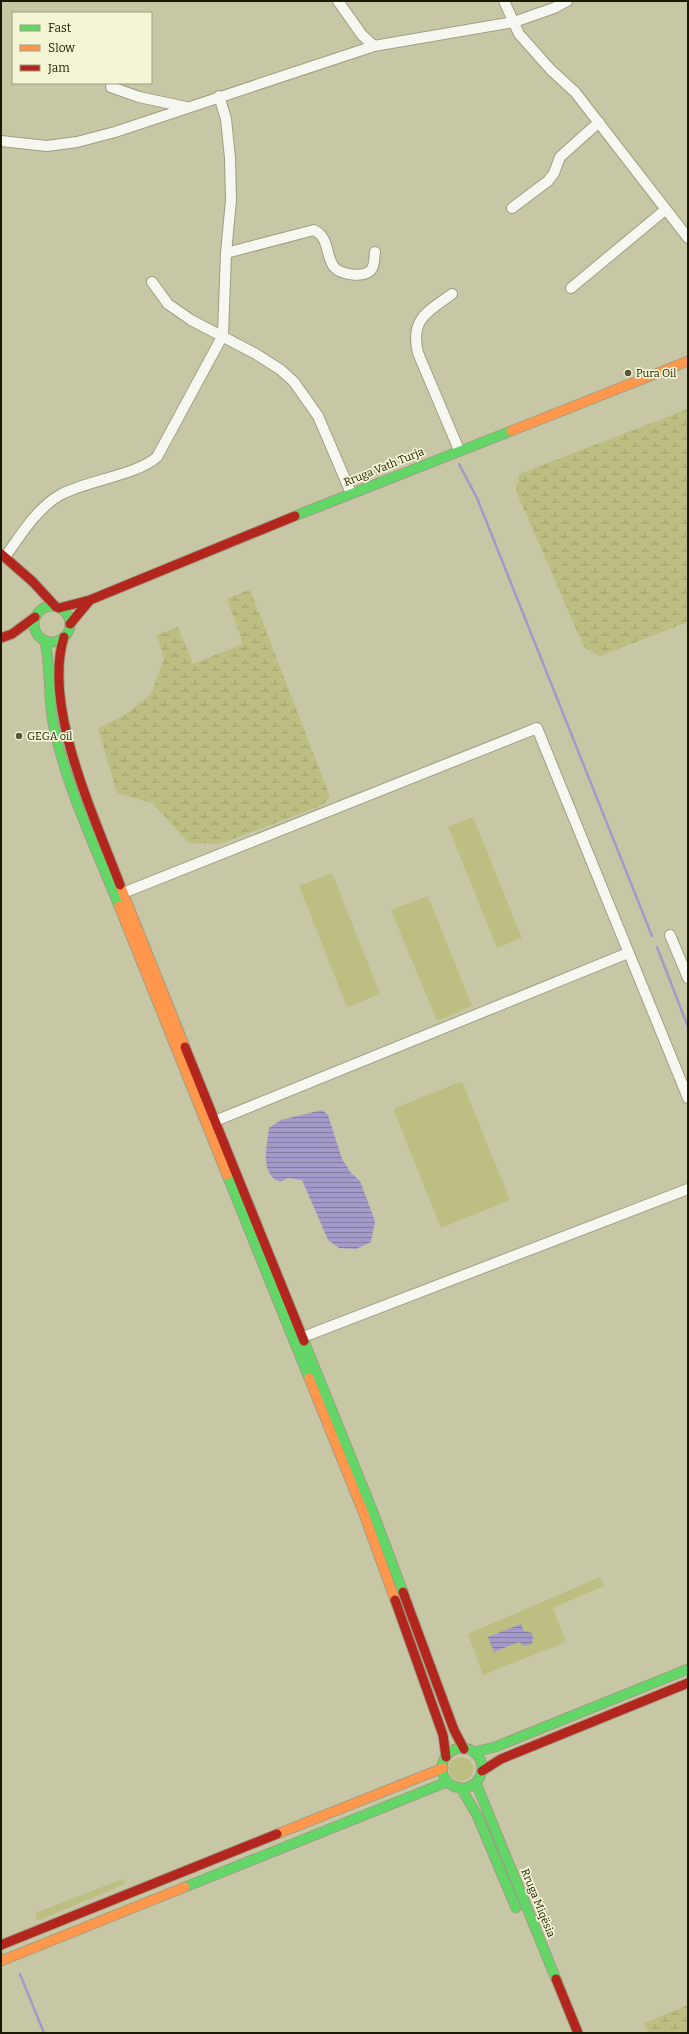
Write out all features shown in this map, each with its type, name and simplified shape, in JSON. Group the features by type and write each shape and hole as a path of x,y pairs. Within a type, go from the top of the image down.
{"street":[{"path":"338,1 362,35 374,46"},
{"path":"504,1 519,34 551,70 575,92 688,238"},
{"path":"1,141 48,146 77,142 115,132 219,96 374,46 514,22 554,8 566,1"},
{"path":"111,87 139,96 186,107"},
{"path":"70,624 64,612 57,607 34,582 3,555 40,512 60,495 144,466 157,457 223,335 226,253 231,200 230,158 226,118 219,96"},
{"path":"512,208 548,181 554,173 560,157 599,122"},
{"path":"571,288 665,210"},
{"path":"226,253 314,230 322,234 333,265 338,271 345,274 364,274 370,271 374,267 375,252"},
{"path":"152,282 168,304 191,320 223,335 281,370 294,382 318,416 351,493"},
{"path":"452,294 424,314 417,326 415,339 418,353 459,450"},
{"name":"Rruga Vath Turja","path":"1,638 12,634 37,616 45,608 90,600 206,551 274,526 351,493 688,361"},
{"path":"34,582 37,600 35,631 42,639 49,658 53,721 66,774 115,900 364,1514 443,1735 446,1757 443,1768 448,1782 453,1786 468,1788 476,1783 482,1771 501,1759 688,1683"},
{"name":"Rruga Vath Turja","path":"12,634 24,634 52,642 64,637 70,624 90,600"},
{"path":"64,637 60,650 59,664 64,721 82,784 123,893 392,1560 454,1730 464,1749"},
{"path":"123,893 537,728 688,1098"},
{"path":"670,935 688,978"},
{"path":"215,1120 628,953"},
{"path":"303,1337 688,1189"},
{"path":"446,1757 456,1750 464,1749 474,1752 495,1747 688,1669"},
{"path":"474,1752 480,1759 482,1771"},
{"path":"1,1945 443,1768"},
{"path":"1,1961 448,1782"},
{"name":"Rruga Miqësia","path":"476,1783 578,2033"},
{"name":"Rruga Miqësia","path":"461,1788 477,1815 520,1917"}],"green space":[{"path":"688,409 688,622 600,656 584,647 516,491 519,474"},
{"path":"250,589 330,797 323,805 219,844 189,843 152,803 117,793 98,728 126,714 151,694 164,659 157,635 178,627 193,664 243,644 227,599"},
{"path":"473,817 522,938 497,948 448,827"},
{"path":"332,873 380,994 347,1007 299,886"},
{"path":"428,896 472,1006 437,1021 391,910"},
{"path":"462,1081 510,1200 441,1228 393,1109"},
{"path":"600,1577 604,1586 553,1608 566,1642 483,1675 468,1634"},
{"path":"461,1757 466,1758 472,1764 472,1774 466,1780 461,1781 456,1780 450,1774 449,1769 450,1764 456,1758"},
{"path":"123,1879 125,1884 37,1921 35,1913"},
{"path":"688,2005 688,2033 648,2033 644,2023"}],"shaded area":[{"path":"322,1110 328,1115 342,1159 351,1173 360,1181 375,1221 371,1242 356,1249 339,1248 328,1240 302,1180 288,1178 280,1182 273,1178 269,1173 267,1166 266,1151 269,1128 281,1120"},
{"path":"521,1624 524,1631 532,1633 532,1644 524,1646 519,1642 494,1652 488,1637"}],"waterway":[{"path":"459,464 477,498 652,936"},
{"path":"657,947 688,1027"},
{"path":"20,1974 44,2033"}],"traffic: fast":[{"path":"295,516 511,431"},
{"path":"52,606 62,609 67,614 70,624 67,634 62,639 52,642 42,639 37,634 34,624 37,614 42,609 52,606"},
{"path":"45,641 48,661 51,713 65,770 119,906"},
{"path":"227,1175 309,1378"},
{"path":"304,1341 371,1507 403,1592"},
{"path":"474,1752 495,1747 688,1669"},
{"path":"462,1748 470,1750 476,1754 480,1760 482,1768 480,1776 476,1782 470,1786 462,1788 454,1786 448,1782 444,1776 442,1768 444,1760 448,1754 454,1750 462,1748"},
{"path":"185,1887 447,1782"},
{"path":"476,1783 556,1979"},
{"path":"461,1788 477,1815 516,1908"}],"traffic: slow":[{"path":"511,431 688,361"},
{"path":"120,885 185,1047"},
{"path":"119,906 227,1175"},
{"path":"309,1378 364,1514 395,1600"},
{"path":"277,1834 443,1768"},
{"path":"1,1961 185,1887"}],"traffic: jam":[{"path":"59,608 90,600 295,516"},
{"path":"1,554 33,582 56,607"},
{"path":"70,624 90,600"},
{"path":"1,638 12,634 35,617"},
{"path":"64,637 59,665 60,696 65,729 85,796 120,885"},
{"path":"185,1047 304,1341"},
{"path":"403,1592 454,1730 464,1749"},
{"path":"395,1600 443,1735 446,1757"},
{"path":"482,1771 501,1759 688,1683"},
{"path":"1,1945 277,1834"},
{"path":"556,1979 578,2033"}],"place":[{"name":"Pura Oil","path":"628,373"},
{"name":"GEGA oil","path":"19,736"}]}
